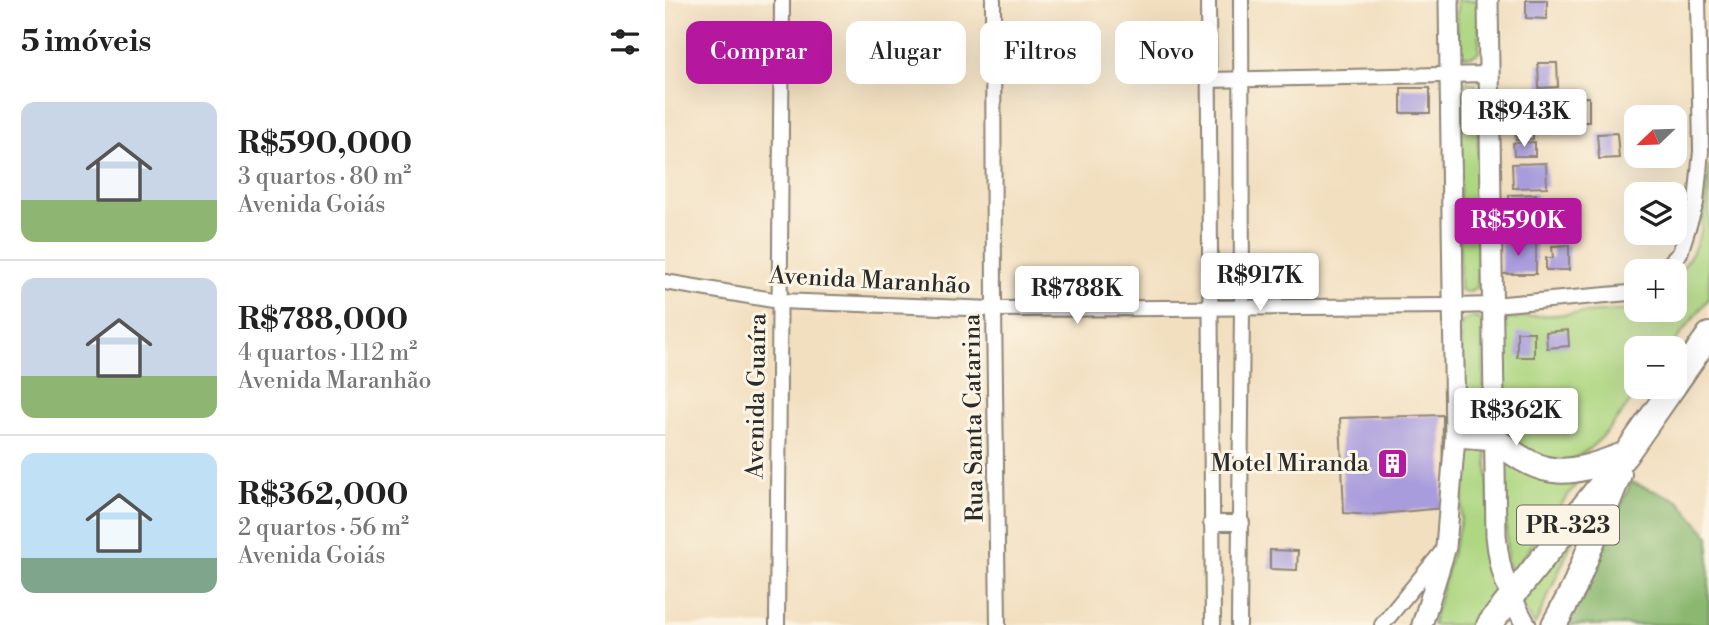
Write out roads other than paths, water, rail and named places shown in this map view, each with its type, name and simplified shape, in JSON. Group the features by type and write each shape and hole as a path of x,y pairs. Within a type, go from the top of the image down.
{"highway":[{"name":"PR-323","path":"1687,366 1709,335"},
{"name":"PR-323","path":"1489,625 1626,454 1664,399"},
{"path":"1496,440 1518,458 1559,472 1591,468 1626,454"},
{"path":"1554,625 1574,588 1626,454"}],"main road":[{"path":"1422,625 1446,547 1455,437 1449,0"},
{"path":"1488,0 1496,535 1499,567 1510,597 1526,625"},
{"path":"1455,437 1496,440"}],"street":[{"name":"Avenida Guaíra","path":"776,625 782,0"},
{"name":"Rua Santa Catarina","path":"993,0 998,625"},
{"path":"1208,0 1208,21"},
{"path":"1239,625 1242,523 1241,0"},
{"path":"1674,259 1680,253 1696,203 1701,151 1698,0"},
{"path":"1218,80 1489,74"},
{"path":"1208,84 1213,625"},
{"name":"Avenida Maranhão","path":"665,282 779,302 994,309 1493,305 1624,292"},
{"path":"1211,523 1242,523"},
{"path":"1383,625 1446,547"}],"place":[{"name":"Motel Miranda","path":"1392,463"}]}
